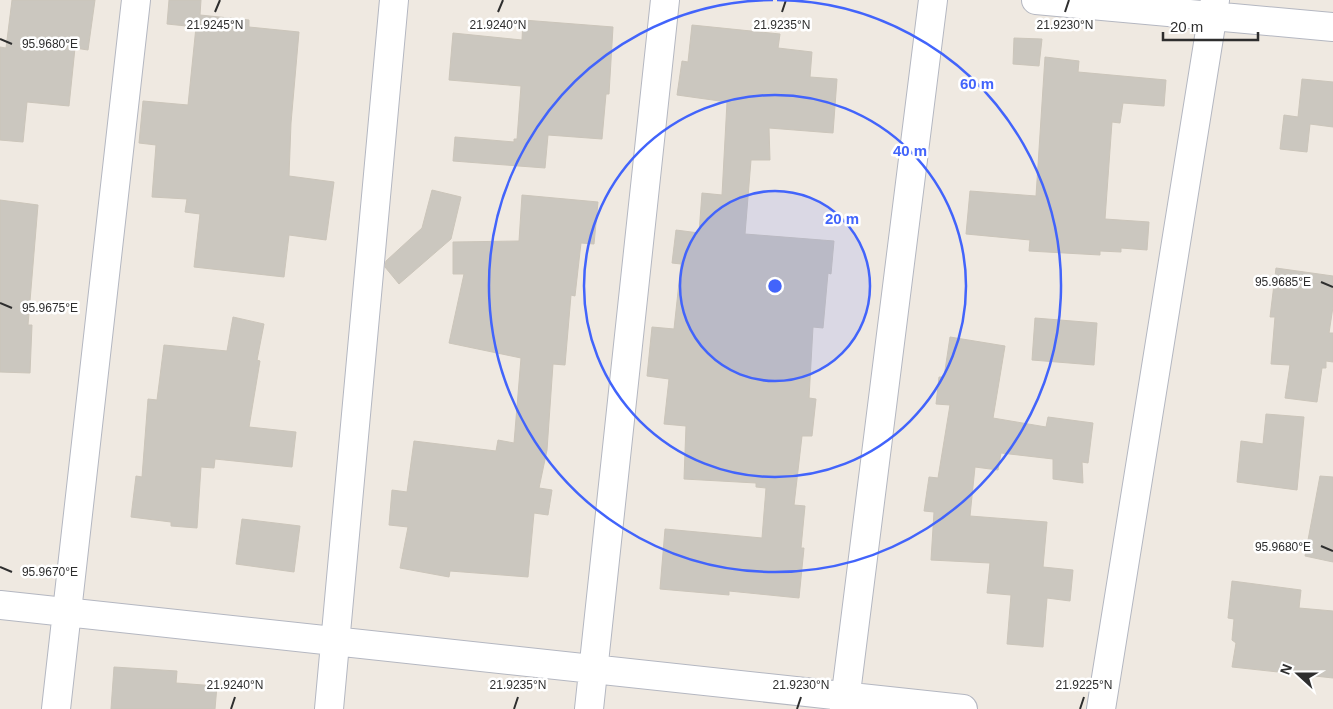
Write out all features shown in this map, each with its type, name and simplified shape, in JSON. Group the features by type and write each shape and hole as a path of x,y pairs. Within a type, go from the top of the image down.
{"street":[{"path":"56,709 136,0"},
{"path":"329,709 394,0"},
{"path":"589,709 665,0"},
{"path":"844,703 933,0"},
{"path":"1036,0 1214,8 1333,27"},
{"path":"1100,709 1214,8"},
{"path":"0,605 594,669 844,703 963,709"}],"building":[{"path":"12,0 95,0 88,50 75,48 69,106 27,102 23,142 0,140 0,47 6,48"},
{"path":"169,0 201,0 200,15 249,20 249,27 299,32 291,123 289,176 334,182 326,240 289,235 284,277 194,267 200,214 185,212 187,199 152,197 156,145 139,143 143,101 188,105 196,27 167,24"},
{"path":"523,20 613,27 609,94 606,94 602,139 548,135 545,168 453,161 455,137 514,142 514,139 517,139 521,86 449,80 453,33 522,40"},
{"path":"692,25 780,34 778,48 812,52 810,77 837,79 833,133 769,128 770,160 751,160 745,234 834,241 831,274 828,273 823,328 813,327 809,398 816,399 812,436 802,436 794,505 805,506 801,548 804,548 799,598 729,591 729,595 660,589 665,529 762,538 766,488 756,487 756,483 684,479 686,426 664,424 669,379 647,376 652,327 674,329 681,264 672,263 676,230 699,233 702,193 722,195 727,102 677,95 682,61 688,62"},
{"path":"1014,38 1042,39 1039,66 1013,64"},
{"path":"1045,57 1079,61 1078,72 1166,80 1164,106 1123,103 1120,123 1112,122 1105,219 1149,222 1147,250 1121,248 1121,252 1100,251 1100,255 1029,251 1030,240 966,234 970,191 1036,196"},
{"path":"1302,79 1333,82 1333,127 1310,124 1307,152 1280,149 1284,115 1298,117"},
{"path":"432,190 461,197 451,239 399,284 385,267 386,261 422,228"},
{"path":"522,195 598,202 594,244 581,243 575,296 571,295 565,365 553,364 547,450 539,488 552,490 548,515 534,513 528,577 450,571 449,577 400,568 408,527 389,525 392,490 407,492 414,441 496,451 498,440 514,443 521,358 449,343 464,274 453,274 453,242 519,241"},
{"path":"0,200 38,205 28,325 32,325 30,373 0,372"},
{"path":"1276,268 1333,276 1333,307 1329,333 1333,333 1333,362 1326,361 1326,368 1322,368 1317,402 1285,398 1290,365 1271,364 1275,317 1270,317"},
{"path":"233,317 264,324 257,360 260,361 249,427 296,432 292,467 215,459 214,468 201,467 197,528 171,526 171,522 131,517 136,476 142,477 148,399 157,400 164,345 227,351"},
{"path":"1035,318 1097,323 1094,365 1032,360"},
{"path":"950,337 1005,346 993,418 1046,427 1048,417 1093,423 1088,463 1082,462 1083,483 1053,479 1053,459 1001,453 998,470 975,467 970,516 1047,522 1043,567 1073,570 1070,601 1047,598 1043,647 1007,644 1011,595 987,593 990,563 931,560 934,512 924,511 929,477 938,478 950,405 936,404 939,377 944,377"},
{"path":"1266,414 1304,417 1297,490 1237,482 1241,441 1263,444"},
{"path":"1320,476 1333,477 1333,562 1305,556"},
{"path":"242,519 300,526 294,572 236,564"},
{"path":"1232,581 1301,590 1299,608 1333,611 1333,678 1232,667 1236,643 1232,640 1234,619 1228,618"},
{"path":"114,667 177,671 176,683 217,686 215,709 111,709"}]}
